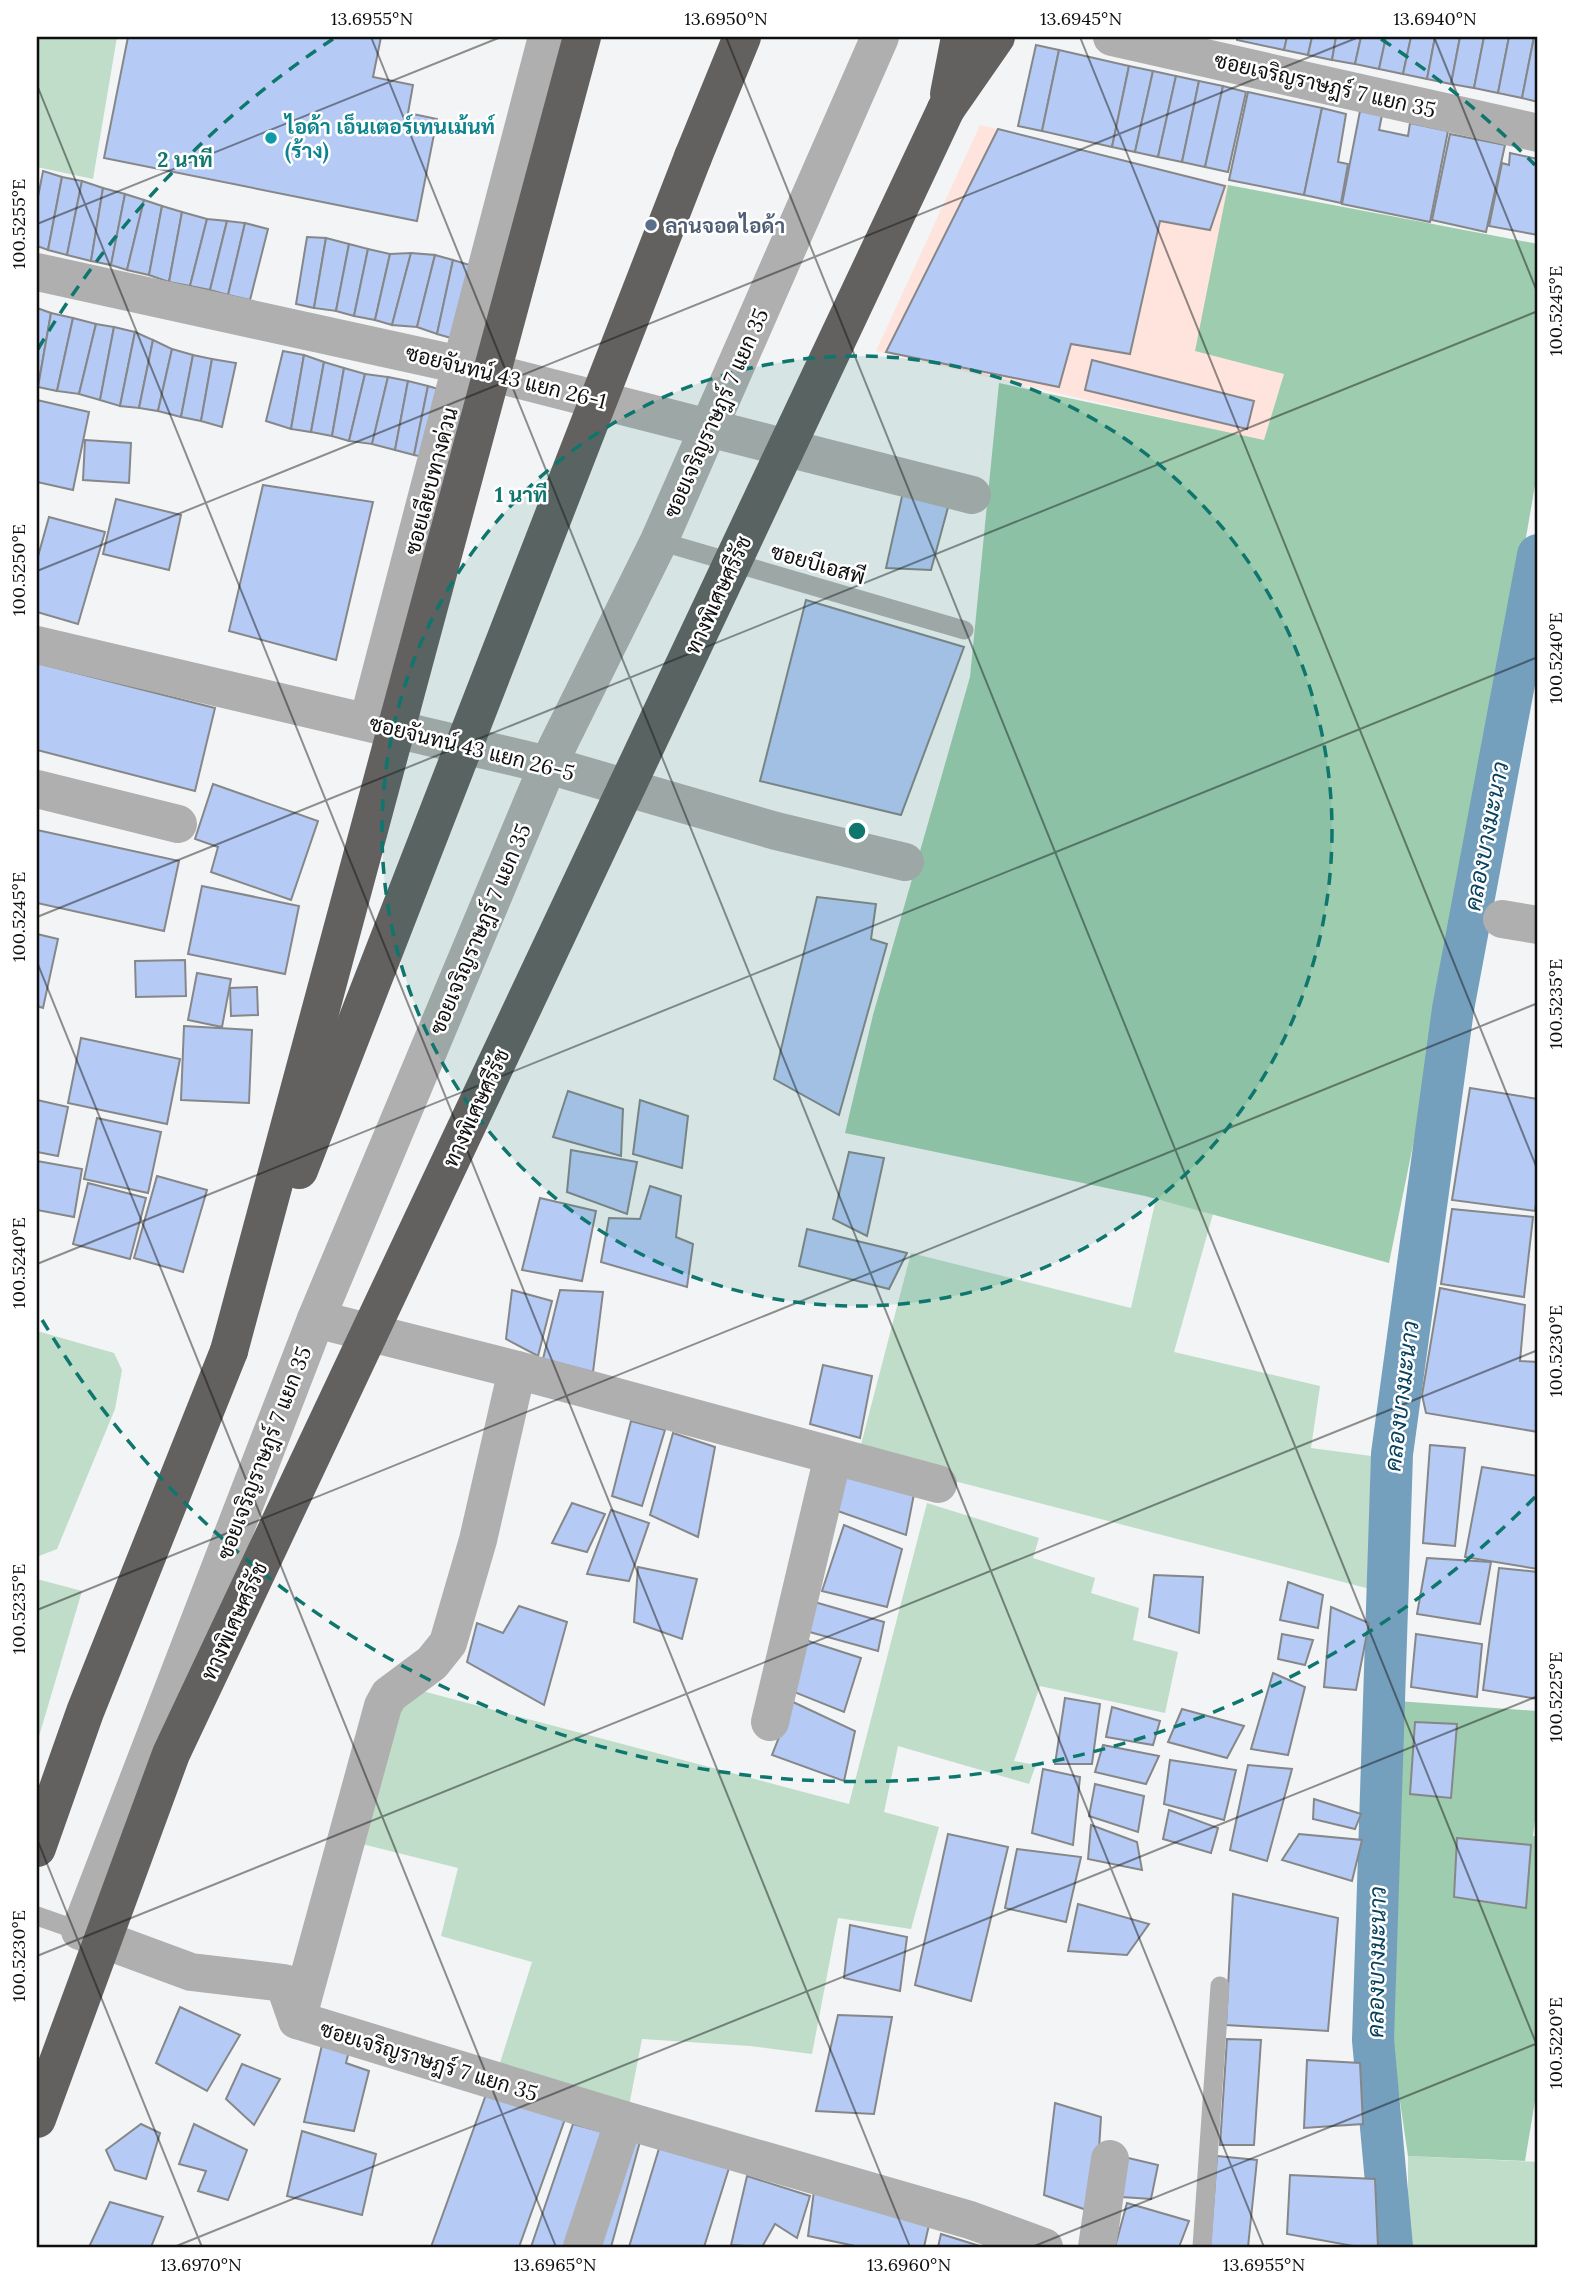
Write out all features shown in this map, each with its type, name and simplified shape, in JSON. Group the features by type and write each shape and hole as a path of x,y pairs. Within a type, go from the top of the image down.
{"highway":[{"path":"229,1351 582,37"},
{"path":"37,1848 85,1712 229,1351 742,37"},
{"path":"946,109 960,37"},
{"path":"946,109 996,37"},
{"name":"ทางพิเศษศรีรัช","path":"37,2119 171,1754 946,109"}],"street":[{"name":"ซอยเลียบทางด่วน","path":"368,722 547,37"},
{"name":"ซอยเจริญราษฎร์ 7 แยก 35","path":"880,37 659,541 548,765 316,1319 80,1931 191,1972 284,1983 297,2020 624,2120 970,2220 1044,2247"},
{"name":"ซอยเจริญราษฎร์ 7 แยก 35","path":"1112,37 1538,133"},
{"name":"ซอยจันทน์ 43 แยก 26-1","path":"37,272 461,365 972,495"},
{"name":"ซอยจันทน์ 43 แยก 26-5","path":"37,645 548,765 776,831 905,862"},
{"path":"37,789 178,824"},
{"path":"316,1319 517,1370 938,1484"},
{"path":"297,2020 383,1706 389,1695 432,1663 448,1643 478,1540 517,1370"},
{"path":"770,1722 833,1456"},
{"path":"582,2247 624,2120"},
{"path":"1097,2247 1110,2159"}],"lane":[{"name":"ซอยบีเอสพี","path":"659,541 964,630"},
{"path":"37,1916 80,1931"},
{"path":"1202,2247 1220,1986"}],"shaded area":[{"path":"980,125 1228,185 1196,350 1284,374 1264,441 876,351"}],"green space":[{"path":"37,37 117,37 93,179 37,167"},
{"path":"1228,185 1538,244 1538,468 1464,895 1389,1263 1145,1196 845,1133 873,1015 970,677 999,383 1264,440 1284,374 1195,351"},
{"path":"1156,1199 1213,1214 1174,1352 1320,1386 1311,1448 1371,1456 1370,1589 858,1456 911,1253 1131,1308"},
{"path":"37,1331 114,1353 122,1370 115,1409 57,1549 39,1556 37,1555"},
{"path":"927,1503 1039,1538 1033,1558 1095,1578 1091,1593 1139,1608 1133,1640 1178,1652 1165,1713 1040,1686 1014,1761 1036,1765 1029,1784 898,1746 884,1812 939,1827 911,1929 838,1918 812,2054 750,2046 642,2039 628,2111 499,2066 532,1962 441,1936 458,1868 354,1842 392,1683 849,1804"},
{"path":"37,1579 82,1591 37,1743"},
{"path":"1397,1701 1538,1711 1538,1796 1533,1836 1538,1837 1538,2083 1525,2161 1408,2156 1389,2027"},
{"path":"1408,2156 1538,2162 1538,2247 1408,2247"}],"building":[{"name":"ไอด้า เอ็นเตอร์เทนเม้นท์ (ร้าง)","path":"128,37 381,37 373,77 413,85 408,113 437,119 417,221 104,158"},
{"path":"1237,37 1287,37 1284,50 1237,40"},
{"path":"1287,37 1312,37 1308,55 1284,50"},
{"path":"1312,37 1336,37 1332,60 1308,55"},
{"path":"1336,37 1361,37 1355,64 1332,60"},
{"path":"1361,37 1386,37 1379,69 1355,64"},
{"path":"1386,37 1411,37 1403,74 1379,69"},
{"path":"1411,37 1435,37 1427,79 1403,74"},
{"path":"1435,37 1460,37 1451,84 1427,79"},
{"path":"1460,37 1484,37 1474,88 1451,84"},
{"path":"1484,37 1509,37 1498,93 1474,88"},
{"path":"1509,37 1534,37 1522,98 1498,93"},
{"path":"1534,37 1538,37 1538,102 1522,98"},
{"path":"1036,45 1059,50 1042,131 1018,126"},
{"path":"1059,50 1129,66 1112,147 1042,131"},
{"path":"1129,66 1153,71 1135,152 1112,147"},
{"path":"1153,71 1176,76 1158,157 1135,152"},
{"path":"1176,76 1199,81 1182,162 1158,157"},
{"path":"1199,81 1223,86 1205,167 1182,162"},
{"path":"1223,86 1246,92 1228,172 1205,167"},
{"path":"1248,92 1322,108 1304,195 1229,180"},
{"path":"1322,108 1346,114 1338,162 1348,164 1341,203 1304,195"},
{"path":"1360,111 1382,115 1379,130 1408,136 1410,123 1448,131 1430,222 1342,204"},
{"path":"998,129 1225,186 1210,230 1160,221 1130,354 1071,344 1059,387 886,352"},
{"path":"1450,134 1505,145 1486,232 1432,220"},
{"path":"1510,153 1538,159 1538,235 1489,226 1502,163 1509,165"},
{"path":"43,171 62,177 48,250 37,246 37,202"},
{"path":"62,177 82,181 67,255 48,250"},
{"path":"82,181 103,188 91,261 67,255"},
{"path":"103,188 125,194 111,265 91,261"},
{"path":"125,194 144,200 127,270 111,265"},
{"path":"144,200 162,206 149,275 127,270"},
{"path":"162,206 182,212 169,282 149,275"},
{"path":"182,212 207,219 190,286 169,282"},
{"path":"207,219 227,221 210,290 190,286"},
{"path":"227,221 245,223 228,295 210,290"},
{"path":"245,223 268,229 250,300 228,295"},
{"path":"307,237 326,238 314,308 296,304"},
{"path":"326,238 349,244 336,311 314,308"},
{"path":"349,244 368,249 354,316 336,311"},
{"path":"368,249 390,254 375,320 354,316"},
{"path":"411,253 392,325 375,320 390,254"},
{"path":"411,253 435,255 417,327 392,325"},
{"path":"435,255 453,260 437,334 417,327"},
{"path":"453,260 476,267 458,340 437,334"},
{"path":"37,308 51,313 38,387 37,387"},
{"path":"51,313 73,318 57,391 38,387"},
{"path":"73,318 96,324 79,394 57,391"},
{"path":"96,324 114,327 100,400 79,394"},
{"path":"114,327 135,332 120,406 100,400"},
{"path":"135,332 153,340 139,408 120,406"},
{"path":"153,340 172,349 158,411 139,408"},
{"path":"172,349 193,355 181,417 158,411"},
{"path":"283,351 304,355 291,429 266,421"},
{"path":"193,355 212,359 201,421 181,417"},
{"path":"304,355 324,362 311,432 291,429"},
{"path":"212,359 236,363 222,427 201,421"},
{"path":"1092,360 1254,401 1247,429 1085,390"},
{"path":"324,362 344,368 332,436 311,432"},
{"path":"344,368 365,374 349,441 332,436"},
{"path":"365,374 388,377 372,444 349,441"},
{"path":"388,377 408,381 395,450 372,444"},
{"path":"408,381 428,386 414,455 395,450"},
{"path":"428,386 445,391 428,458 414,455"},
{"path":"37,400 89,412 73,490 37,482"},
{"path":"85,440 131,443 129,483 83,480"},
{"path":"905,483 950,500 931,570 886,568"},
{"path":"263,485 373,502 336,660 229,631"},
{"path":"116,499 181,515 169,570 103,554"},
{"path":"49,517 105,532 78,624 37,612 37,560"},
{"path":"806,600 964,647 901,815 760,781"},
{"path":"37,663 215,708 195,791 37,750"},
{"path":"213,784 318,821 291,900 211,872 218,847 195,839"},
{"path":"37,830 179,861 164,931 37,903"},
{"path":"202,886 299,906 285,974 188,954"},
{"path":"817,897 876,904 871,939 887,944 839,1115 774,1079"},
{"path":"37,934 58,939 43,1008 37,1006"},
{"path":"185,960 186,996 136,997 135,961"},
{"path":"197,973 231,979 222,1027 188,1020"},
{"path":"257,987 258,1015 231,1016 230,988"},
{"path":"184,1026 252,1030 249,1103 181,1100"},
{"path":"81,1038 180,1059 167,1124 68,1103"},
{"path":"1470,1088 1538,1099 1538,1187 1535,1211 1452,1200"},
{"path":"568,1091 623,1109 621,1156 553,1137"},
{"path":"37,1100 68,1107 58,1156 37,1152"},
{"path":"640,1100 688,1116 682,1168 633,1154"},
{"path":"97,1118 161,1132 148,1193 84,1179"},
{"path":"571,1150 637,1162 627,1214 567,1192"},
{"path":"849,1152 884,1158 867,1236 833,1219"},
{"path":"37,1161 82,1169 74,1217 37,1210"},
{"path":"157,1176 207,1190 183,1272 134,1258"},
{"path":"88,1183 146,1198 130,1259 73,1244"},
{"path":"650,1186 681,1196 676,1237 693,1244 687,1287 601,1262 609,1218 640,1219"},
{"path":"540,1198 596,1211 582,1281 522,1270"},
{"path":"1452,1209 1533,1217 1524,1297 1441,1284"},
{"path":"807,1229 907,1253 889,1289 799,1266"},
{"path":"1440,1288 1525,1305 1520,1361 1538,1362 1538,1432 1426,1413 1422,1395"},
{"path":"512,1290 552,1301 538,1356 506,1339"},
{"path":"560,1290 603,1292 593,1372 543,1359"},
{"path":"823,1365 872,1376 860,1438 810,1424"},
{"path":"631,1421 665,1430 642,1506 612,1496"},
{"path":"673,1433 715,1447 698,1537 650,1515"},
{"path":"1430,1445 1465,1448 1455,1546 1423,1543"},
{"path":"1482,1467 1538,1476 1538,1569 1465,1557"},
{"path":"839,1469 914,1494 906,1535 832,1509"},
{"path":"572,1503 605,1514 587,1552 552,1543"},
{"path":"611,1510 649,1523 629,1581 587,1574"},
{"path":"844,1525 902,1549 887,1607 822,1591"},
{"path":"1427,1558 1491,1562 1480,1624 1417,1614"},
{"path":"638,1567 697,1579 682,1639 634,1622"},
{"path":"1499,1568 1538,1572 1538,1699 1483,1690"},
{"path":"1154,1575 1203,1577 1199,1633 1149,1617"},
{"path":"1288,1582 1323,1595 1318,1628 1280,1620"},
{"path":"811,1601 884,1622 878,1651 806,1631"},
{"path":"519,1606 567,1622 544,1705 467,1662 477,1623 503,1633"},
{"path":"1331,1607 1369,1623 1356,1690 1324,1687"},
{"path":"1282,1634 1313,1640 1305,1665 1278,1659"},
{"path":"1416,1634 1482,1644 1477,1697 1411,1687"},
{"path":"799,1638 861,1658 844,1712 789,1690"},
{"path":"1273,1673 1305,1687 1288,1755 1251,1749"},
{"path":"1065,1698 1100,1704 1092,1764 1055,1764"},
{"path":"793,1702 855,1731 844,1781 772,1755"},
{"path":"1112,1707 1160,1721 1153,1745 1106,1737"},
{"path":"1182,1709 1244,1726 1227,1758 1168,1742"},
{"path":"1415,1722 1457,1724 1451,1798 1410,1794"},
{"path":"1103,1745 1159,1756 1146,1784 1095,1772"},
{"path":"1170,1760 1236,1770 1224,1820 1164,1804"},
{"path":"1248,1765 1292,1769 1267,1861 1230,1850"},
{"path":"1043,1769 1080,1777 1073,1845 1032,1833"},
{"path":"1095,1784 1144,1796 1138,1832 1089,1816"},
{"path":"1314,1799 1361,1814 1355,1829 1313,1819"},
{"path":"1169,1810 1218,1828 1211,1853 1163,1839"},
{"path":"1091,1825 1137,1842 1142,1870 1088,1859"},
{"path":"948,1834 1008,1847 971,2001 915,1985"},
{"path":"1299,1834 1362,1840 1352,1881 1282,1860"},
{"path":"1457,1838 1531,1845 1526,1908 1454,1897"},
{"path":"1017,1849 1081,1857 1066,1922 1005,1908"},
{"path":"1233,1894 1338,1918 1328,2031 1226,2025"},
{"path":"1078,1904 1149,1924 1127,1955 1068,1951"},
{"path":"850,1925 907,1937 900,1991 844,1978"},
{"path":"180,2007 240,2035 207,2091 156,2063"},
{"path":"838,2015 892,2017 874,2114 816,2111"},
{"path":"1227,2039 1261,2040 1254,2145 1220,2145"},
{"path":"322,2045 350,2047 346,2063 369,2071 354,2131 304,2122"},
{"path":"1307,2060 1360,2063 1363,2124 1304,2128"},
{"path":"242,2064 280,2079 254,2125 226,2099"},
{"path":"488,2089 565,2119 519,2247 431,2247"},
{"path":"1055,2103 1101,2117 1095,2213 1044,2195"},
{"path":"141,2124 160,2133 146,2179 115,2170 106,2150"},
{"path":"194,2124 247,2150 228,2200 198,2191 206,2171 179,2164"},
{"path":"573,2124 611,2134 578,2247 531,2247"},
{"path":"302,2131 376,2154 362,2215 287,2196"},
{"path":"628,2134 641,2138 611,2247 592,2247"},
{"path":"661,2142 730,2165 704,2247 629,2247"},
{"path":"1217,2156 1257,2160 1248,2247 1210,2247"},
{"path":"1124,2157 1158,2165 1151,2199 1122,2197"},
{"path":"1290,2175 1375,2179 1378,2247 1359,2247 1287,2234"},
{"path":"747,2176 810,2196 797,2238 775,2224 762,2247 731,2245"},
{"path":"814,2191 931,2216 924,2247 860,2247 808,2236"},
{"path":"110,2202 163,2217 151,2247 89,2247"},
{"path":"1127,2203 1189,2221 1179,2247 1115,2247"},
{"path":"941,2234 983,2247 938,2247"}],"waterway":[{"name":"คลองบางมะนาว","path":"1392,2247 1373,2040 1392,1454 1453,1009 1538,555"}],"place":[{"name":"ไอด้า เอ็นเตอร์เทนเม้นท์ (ร้าง)","path":"271,138"},
{"name":"ลานจอดไอด้า","path":"651,225"}]}
